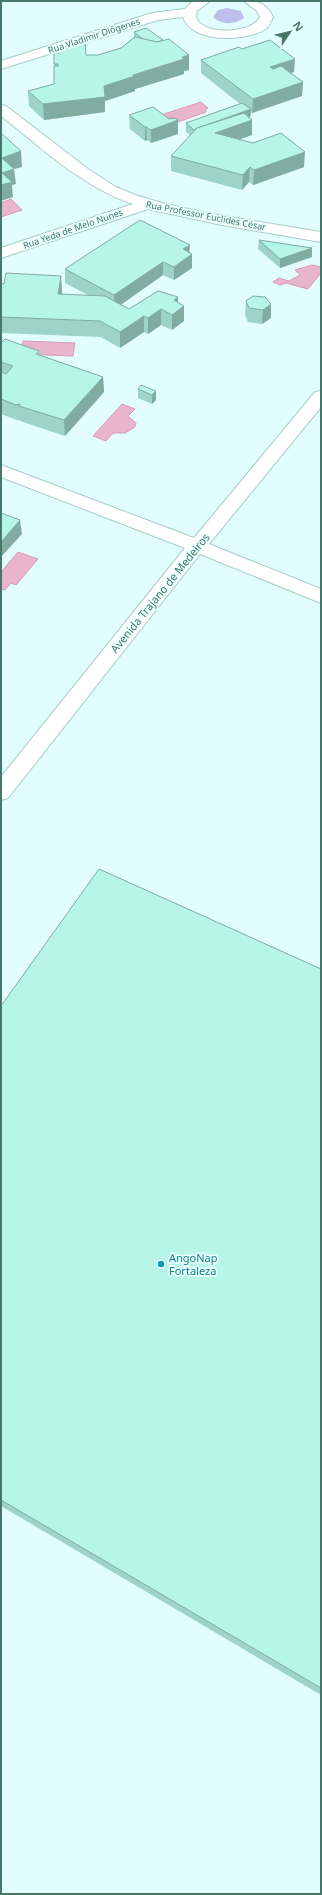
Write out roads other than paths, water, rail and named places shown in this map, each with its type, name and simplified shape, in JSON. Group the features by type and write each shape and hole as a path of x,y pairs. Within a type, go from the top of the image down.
{"street":[{"path":"204,1 193,7 189,13 189,19 194,25 202,30 226,36 251,32 260,28 265,22 267,16 264,10 250,1"},
{"name":"Rua Vladimir Diógenes","path":"1,65 157,16 189,13"},
{"name":"Rua Professor Euclides César","path":"1,109 80,170 110,189 145,205 206,218 321,237"},
{"name":"Rua Yeda de Melo Nunes","path":"1,253 145,205"},
{"name":"Avenida Trajano de Medeiros","path":"1,792 197,546 321,396"},
{"path":"1,471 197,546 321,596"}],"place":[{"name":"AngoNap Fortaleza","path":"161,1264"}]}
